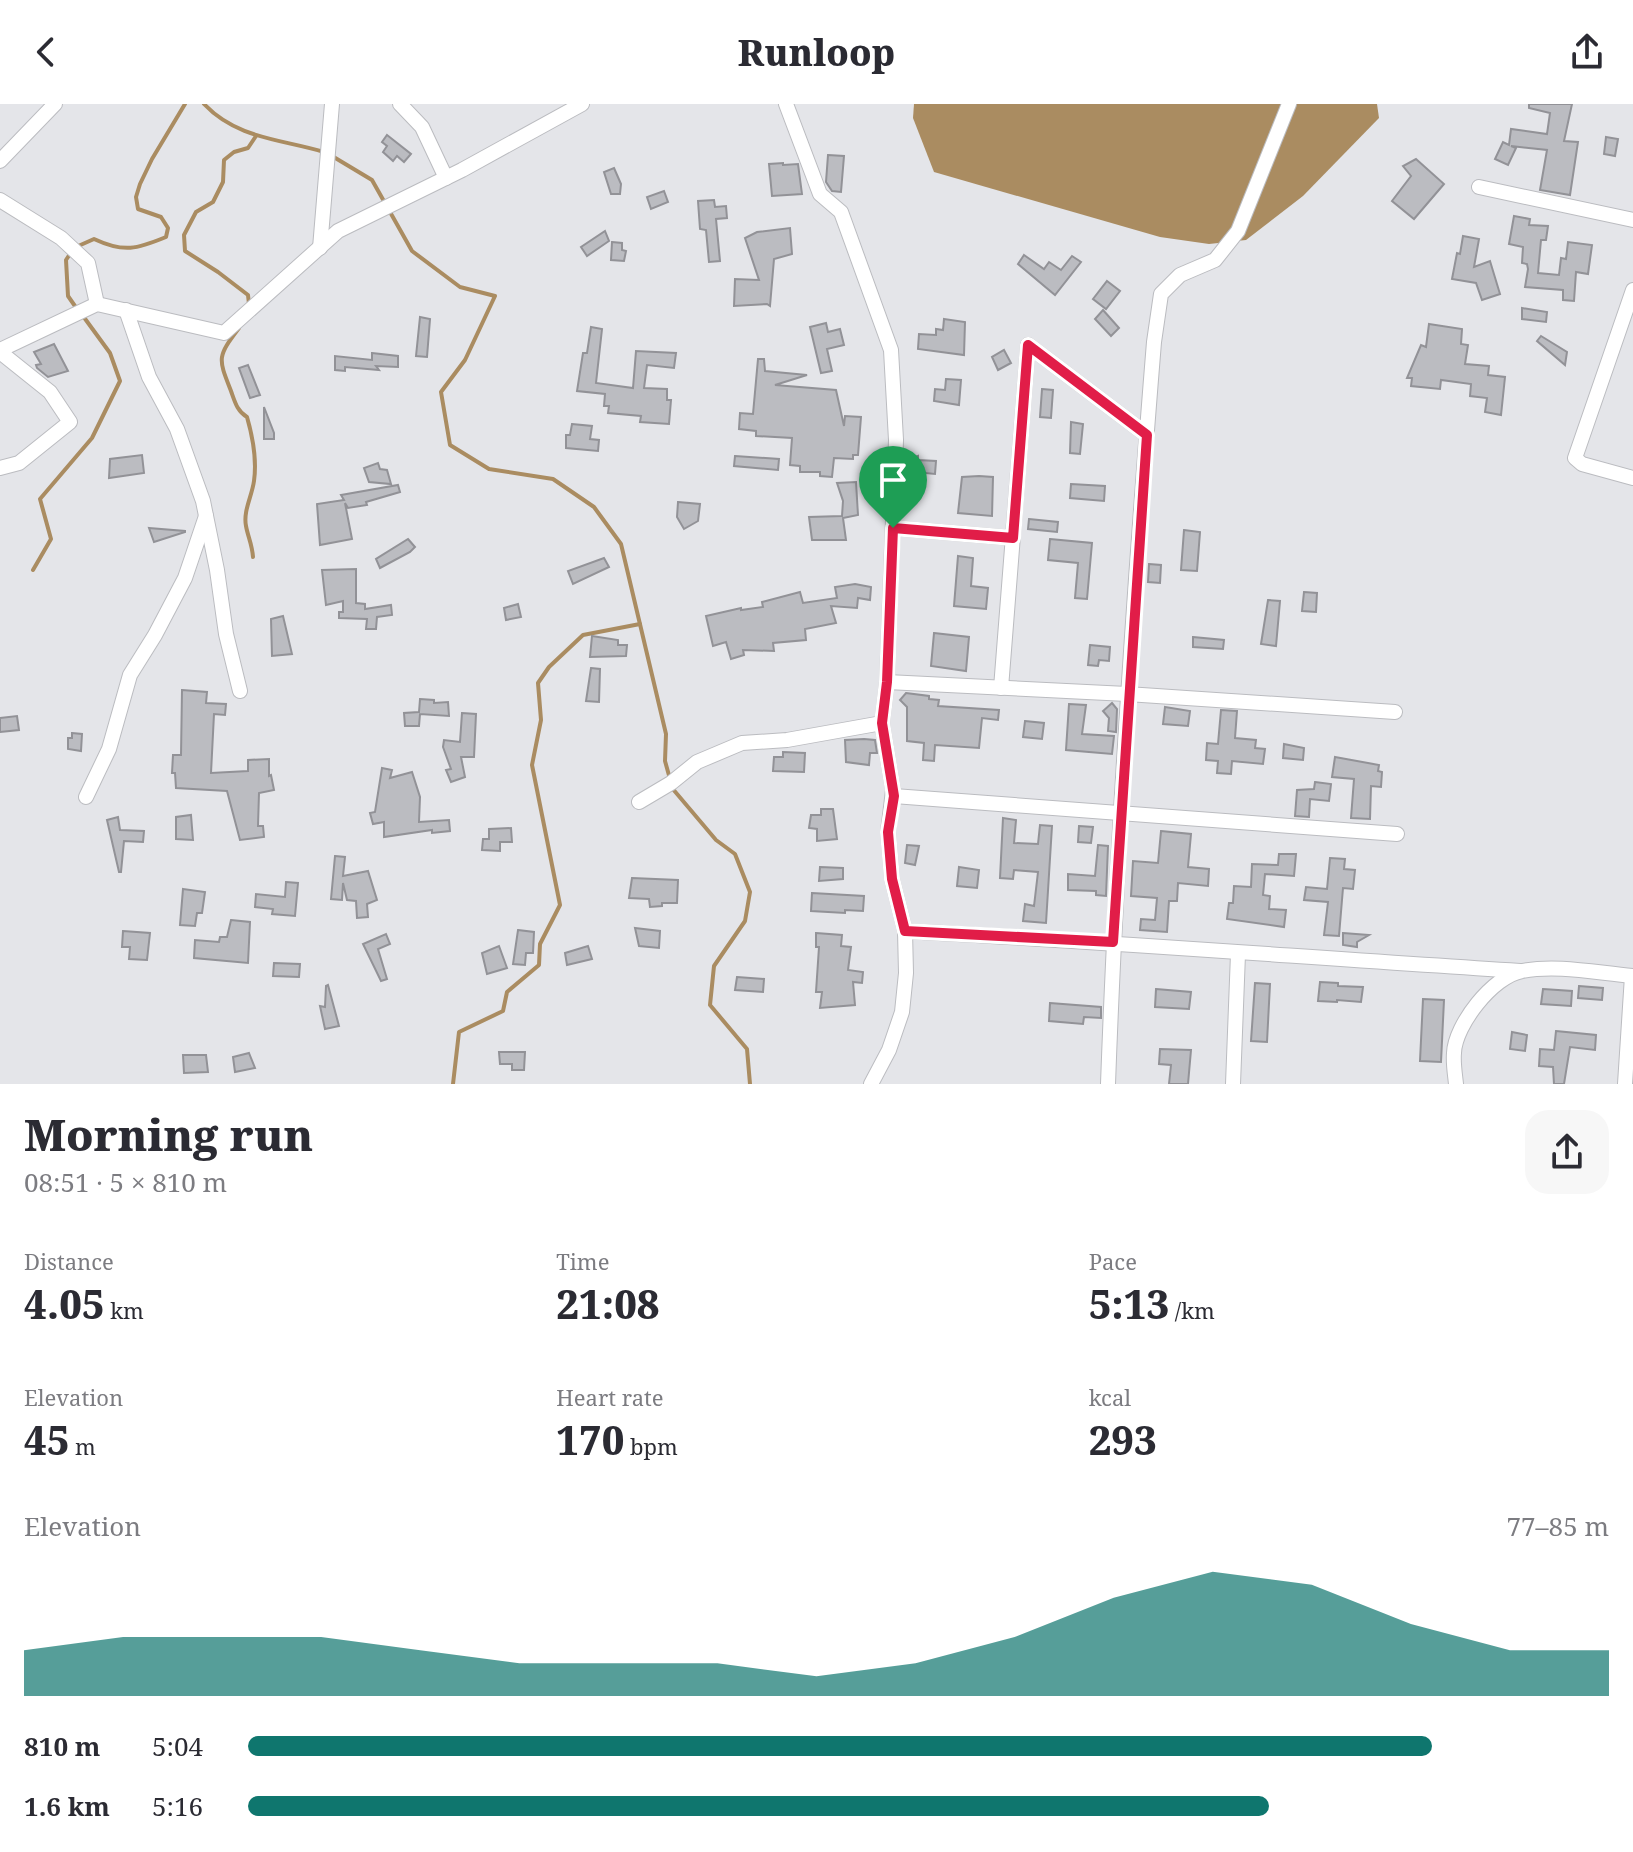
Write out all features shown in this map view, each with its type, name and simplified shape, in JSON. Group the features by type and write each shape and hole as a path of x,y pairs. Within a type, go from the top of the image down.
{"street":[{"path":"0,161 55,104"},
{"path":"320,248 332,104"},
{"path":"400,104 422,127 446,178"},
{"path":"0,468 19,463 70,422 50,392 0,351 97,304 224,333 338,231 446,178 582,104"},
{"path":"786,104 820,194 841,212 891,350 896,440 887,682 882,723 894,796 888,832 892,879 905,931 906,973 902,1012 889,1050 871,1084"},
{"path":"1108,1084 1127,694 1161,294 1180,275 1215,260 1238,231 1289,104"},
{"path":"1479,187 1633,220"},
{"path":"0,200 61,238 88,263 97,304"},
{"path":"1633,290 1575,452 1575,458 1582,464 1633,478"},
{"path":"126,310 149,377 177,429 203,501 226,634 240,691"},
{"path":"1001,688 1028,345 1147,435"},
{"path":"86,797 109,749 130,675 185,578 206,516"},
{"path":"893,528 1013,538"},
{"path":"887,682 1395,712"},
{"path":"639,802 671,783 697,762 742,743 787,740 882,723"},
{"path":"894,796 1397,834"},
{"path":"905,931 1113,942 1238,954 1633,976 1625,1084"},
{"path":"1233,1084 1238,954"},
{"path":"1456,1084 1454,1053 1469,1017 1480,999 1501,980 1520,971"}],"shaded area":[{"path":"914,104 1377,104 1379,118 1303,196 1246,240 1209,244 1160,237 934,172 913,118"}],"building":[{"path":"1529,104 1572,104 1564,141 1578,142 1570,195 1540,190 1547,150 1511,146 1516,148 1508,165 1495,159 1503,142 1509,145 1511,129 1547,134 1550,113 1529,108"},
{"path":"387,135 411,154 404,162 397,156 393,161 383,152 387,146 382,142"},
{"path":"1606,137 1618,139 1615,156 1604,154"},
{"path":"828,155 844,156 841,192 832,191 826,182"},
{"path":"1416,159 1444,184 1414,219 1392,201 1411,176 1403,166"},
{"path":"769,164 798,164 802,194 772,196"},
{"path":"614,168 621,184 620,194 611,194 604,172"},
{"path":"664,191 668,202 651,209 647,197"},
{"path":"714,200 715,207 726,206 727,218 716,219 720,261 709,262 706,230 700,229 698,201"},
{"path":"1514,216 1530,219 1529,225 1548,226 1546,240 1541,240 1538,273 1559,275 1561,258 1566,259 1568,242 1592,245 1588,274 1576,272 1574,301 1563,300 1563,290 1525,287 1528,269 1527,264 1522,263 1523,247 1509,244"},
{"path":"790,228 792,254 774,259 770,306 734,306 735,279 759,280 745,238 757,232"},
{"path":"605,231 609,241 587,256 581,247"},
{"path":"1463,236 1479,239 1474,267 1490,261 1500,294 1482,300 1476,283 1452,279"},
{"path":"612,242 622,243 622,250 626,251 624,261 611,260"},
{"path":"1024,255 1044,269 1049,262 1061,270 1072,256 1081,262 1055,295 1018,264"},
{"path":"1107,281 1120,291 1106,309 1093,299"},
{"path":"1522,308 1547,312 1546,322 1522,319"},
{"path":"1103,310 1119,328 1111,336 1095,319"},
{"path":"420,317 430,319 427,357 416,356"},
{"path":"944,319 965,322 964,355 918,349 919,334 936,335 936,329 943,330"},
{"path":"826,323 828,332 840,329 844,345 827,349 832,371 821,373 810,327"},
{"path":"1429,324 1462,329 1461,344 1468,345 1465,364 1489,366 1488,375 1505,377 1501,415 1485,412 1487,398 1470,396 1471,384 1441,380 1440,389 1411,386 1412,378 1407,378 1421,345 1426,347"},
{"path":"591,327 602,329 596,383 633,388 636,351 676,353 674,368 647,365 644,388 667,389 667,400 671,400 669,424 640,422 641,416 608,413 609,406 604,406 605,394 577,391"},
{"path":"1541,336 1567,352 1565,365 1537,341"},
{"path":"54,344 68,371 48,377 37,368 36,365 41,364 34,352"},
{"path":"1004,350 1011,363 998,370 992,357"},
{"path":"372,353 398,356 398,367 376,366 379,370 345,367 345,371 335,370 335,356 372,360"},
{"path":"758,359 764,359 765,371 807,375 775,385 836,390 844,426 845,416 861,417 858,455 853,455 853,459 834,458 832,477 820,476 820,472 800,472 800,466 790,465 792,438 756,436 756,431 739,429 740,413 753,414"},
{"path":"248,365 260,395 250,398 239,368"},
{"path":"946,379 961,380 959,405 934,401 935,389 945,390"},
{"path":"1042,389 1053,390 1051,418 1040,417"},
{"path":"264,407 274,433 274,439 264,439"},
{"path":"1071,422 1083,424 1080,454 1070,453"},
{"path":"572,424 592,426 590,439 599,440 598,451 566,448 566,435 570,435"},
{"path":"142,455 144,473 109,478 110,459"},
{"path":"735,456 779,459 778,470 734,466"},
{"path":"918,456 918,460 936,461 935,474 905,471 906,460"},
{"path":"378,463 380,469 387,470 391,484 369,482 364,468"},
{"path":"962,477 993,477 992,516 958,513"},
{"path":"856,482 858,515 843,518 846,540 812,540 809,517 842,516 843,501 837,483"},
{"path":"1071,484 1105,486 1104,501 1070,498"},
{"path":"398,485 400,492 366,502 367,505 348,508 345,503 352,539 320,545 317,504 344,500 341,495"},
{"path":"678,502 700,504 698,521 684,529 677,517"},
{"path":"1029,519 1058,522 1057,532 1028,529"},
{"path":"149,528 185,531 185,532 154,542"},
{"path":"1184,530 1200,532 1197,571 1181,570"},
{"path":"408,539 415,547 380,568 376,559"},
{"path":"1050,539 1092,543 1087,599 1075,598 1078,563 1048,560"},
{"path":"958,556 973,558 971,586 988,588 986,609 954,606"},
{"path":"604,558 609,567 573,584 568,571"},
{"path":"1149,564 1161,565 1160,583 1148,582"},
{"path":"356,569 356,603 365,604 365,609 391,605 392,615 377,617 376,629 366,629 367,619 339,618 339,612 343,612 343,601 326,605 322,570"},
{"path":"855,584 871,587 870,600 858,598 857,608 831,606 836,623 805,629 806,640 773,643 774,651 743,650 744,655 731,659 726,642 713,646 706,616 741,608 763,607 762,602 800,592 803,603 837,598 835,587"},
{"path":"1304,592 1317,593 1316,612 1302,611"},
{"path":"1268,600 1280,601 1276,646 1261,644"},
{"path":"518,604 521,617 506,620 504,608"},
{"path":"283,616 292,654 272,656 271,619"},
{"path":"934,633 969,637 966,671 931,666"},
{"path":"592,636 618,640 618,645 627,645 626,656 590,657"},
{"path":"1193,637 1224,640 1223,649 1193,647"},
{"path":"1090,645 1110,647 1109,661 1099,660 1098,666 1088,665"},
{"path":"591,668 600,669 599,702 586,701"},
{"path":"182,690 207,692 206,703 226,704 225,715 214,714 211,773 248,771 248,760 269,759 269,776 274,790 259,793 258,826 263,826 264,837 240,840 227,791 176,788 175,773 172,773 173,755 181,755"},
{"path":"906,693 939,700 938,706 999,710 998,720 982,718 979,748 935,745 934,761 923,760 924,743 907,741 907,707 900,700"},
{"path":"420,699 434,700 434,703 448,702 449,716 420,714 419,726 405,726 404,713 419,712"},
{"path":"1112,703 1117,709 1116,732 1108,731 1109,718 1103,711"},
{"path":"1069,704 1086,705 1082,734 1114,736 1112,754 1066,750"},
{"path":"1165,707 1190,711 1188,726 1163,724"},
{"path":"1221,710 1237,711 1235,738 1256,740 1255,748 1265,749 1263,764 1232,761 1231,774 1217,773 1218,761 1206,760 1207,743 1218,744"},
{"path":"462,713 476,714 474,757 461,757 465,777 451,782 446,770 451,769 443,747 444,740 460,742"},
{"path":"17,716 19,730 0,732 0,718"},
{"path":"1025,721 1044,723 1042,739 1023,737"},
{"path":"72,733 82,734 81,751 68,749 68,738 72,738"},
{"path":"845,740 875,740 877,753 870,753 869,765 846,762"},
{"path":"1284,744 1304,748 1303,760 1283,758"},
{"path":"783,752 805,753 804,772 773,771 774,757 783,757"},
{"path":"1335,757 1379,765 1381,787 1371,786 1370,819 1351,818 1354,779 1332,777"},
{"path":"382,768 392,770 390,778 412,772 420,797 419,822 449,820 450,831 432,833 432,830 384,837 384,822 373,824 370,813 375,812"},
{"path":"1315,782 1331,784 1329,801 1310,799 1309,817 1295,816 1297,790 1314,789"},
{"path":"821,809 833,809 837,839 817,841 817,829 809,828 811,815 821,815"},
{"path":"191,815 193,840 176,839 176,817"},
{"path":"118,817 120,830 144,831 143,842 124,841 121,872 107,820"},
{"path":"1003,818 1016,820 1014,843 1038,844 1040,825 1052,826 1046,923 1023,921 1025,904 1034,906 1038,872 1014,870 1013,879 1000,878"},
{"path":"1079,826 1093,827 1091,843 1078,842"},
{"path":"511,828 512,842 500,842 500,851 482,850 483,839 489,839 489,829"},
{"path":"1161,831 1191,834 1188,867 1209,869 1208,886 1178,883 1177,901 1169,901 1167,932 1140,930 1141,919 1155,920 1157,898 1131,896 1133,861 1158,863"},
{"path":"907,845 919,846 915,865 905,863"},
{"path":"1098,845 1108,846 1106,896 1096,895 1096,891 1068,890 1068,874 1095,876"},
{"path":"1279,854 1296,854 1294,876 1265,874 1263,895 1270,896 1269,909 1286,910 1284,927 1227,919 1229,903 1233,903 1234,886 1251,887 1252,864 1278,865"},
{"path":"335,856 345,857 343,876 368,871 377,900 367,904 368,917 357,918 356,901 347,900 343,883 342,900 331,899"},
{"path":"1330,858 1345,859 1344,869 1355,870 1353,889 1343,888 1339,936 1324,935 1328,902 1304,900 1306,887 1327,889"},
{"path":"820,867 843,868 843,879 819,881"},
{"path":"959,867 979,870 977,888 957,886"},
{"path":"632,878 678,880 677,903 650,907 649,899 629,898"},
{"path":"286,882 298,883 295,916 272,914 273,909 255,907 256,894 285,897"},
{"path":"183,889 205,892 202,913 197,913 195,926 180,925"},
{"path":"812,893 864,896 863,911 811,911"},
{"path":"231,920 250,922 248,963 194,958 195,940 219,942 220,937 227,937"},
{"path":"635,928 660,931 659,948 639,946"},
{"path":"518,930 534,932 533,953 526,953 525,965 513,964"},
{"path":"123,931 150,933 147,960 129,959 130,947 122,947"},
{"path":"816,933 842,935 841,946 851,947 848,970 863,972 862,983 853,982 855,1005 820,1008 822,992 816,992 819,947 816,947"},
{"path":"1343,933 1369,935 1357,942 1357,947 1343,945"},
{"path":"386,934 390,944 378,949 387,979 381,981 363,944"},
{"path":"499,946 507,968 487,974 482,953"},
{"path":"588,946 592,959 567,965 565,953"},
{"path":"274,963 300,964 299,977 273,976"},
{"path":"737,977 764,979 763,992 735,990"},
{"path":"1320,982 1363,987 1361,1002 1318,1001"},
{"path":"1255,983 1270,984 1267,1042 1251,1041"},
{"path":"328,985 339,1026 325,1029 320,1006 325,1007"},
{"path":"1579,986 1603,988 1602,1000 1578,998"},
{"path":"1156,989 1191,992 1189,1009 1155,1007"},
{"path":"1543,989 1572,991 1571,1006 1541,1004"},
{"path":"1423,999 1444,1000 1441,1062 1420,1061"},
{"path":"1050,1003 1101,1007 1101,1018 1084,1017 1083,1024 1049,1021"},
{"path":"1556,1031 1596,1035 1595,1050 1570,1047 1564,1084 1554,1084 1553,1067 1539,1066 1540,1049 1554,1050"},
{"path":"1512,1032 1527,1035 1525,1051 1510,1049"},
{"path":"1160,1049 1191,1050 1188,1084 1169,1084 1171,1065 1159,1064"},
{"path":"499,1052 525,1052 524,1070 512,1070 512,1064 500,1064"},
{"path":"249,1053 255,1068 235,1072 233,1057"},
{"path":"183,1055 206,1055 208,1072 184,1073"}],"waterway":[{"path":"76,247 94,239 130,248 166,237 168,228 161,217 138,209 136,197 152,159 185,104"},
{"path":"204,104 217,116 245,131 324,152"},
{"path":"249,304 248,295 185,251 184,235 196,212 213,202 223,182 224,160 234,152 248,148 256,136"},
{"path":"332,156 372,180 412,251 460,287 495,296 465,360 441,392 450,445 489,469 553,479 594,507 621,544 666,734 665,761 670,779"},
{"path":"70,254 66,260 68,296 77,309"},
{"path":"33,570 51,539 40,499 92,438 120,381 110,353 83,316"},
{"path":"239,328 223,352 222,364 237,406 247,417 253,441 255,473 245,520 253,557"},
{"path":"453,1084 459,1032 503,1011 507,992 539,965 540,944 560,905 532,765 541,720 538,683 549,667 583,635 640,624"},
{"path":"672,788 716,840 735,854 750,892 745,921 714,966 710,1005 747,1049 750,1084"}],"route":[{"path":"1028,345 1147,435 1127,694 1113,942 905,931 892,879 888,832 894,796 882,723 887,682 893,528 1013,538 1028,345"}]}
